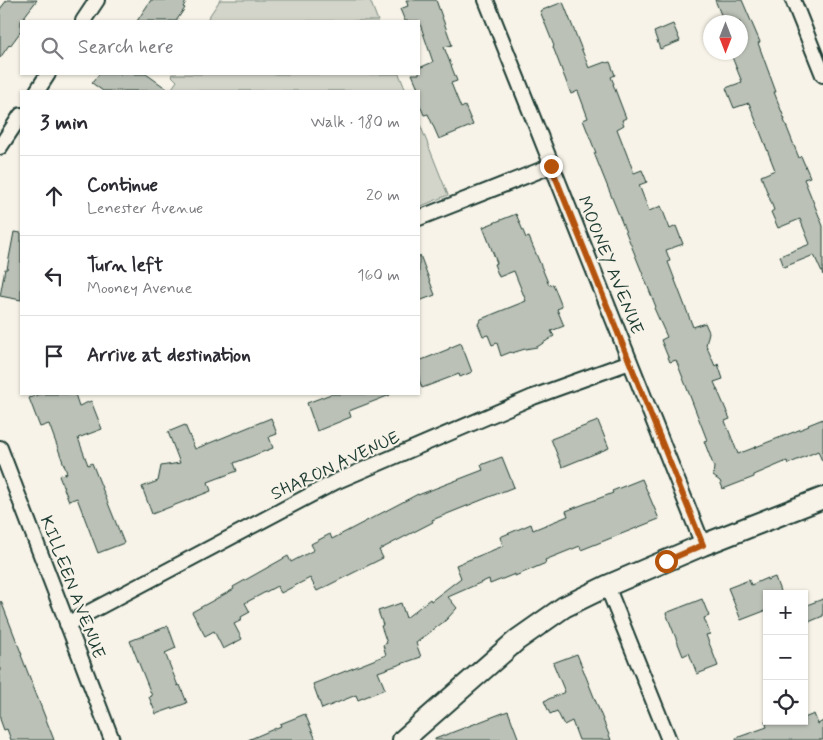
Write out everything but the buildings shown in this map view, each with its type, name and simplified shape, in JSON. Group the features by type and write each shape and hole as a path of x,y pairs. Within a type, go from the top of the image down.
{"street":[{"path":"84,20 97,0"},
{"name":"MOONEY AVENUE","path":"486,0 703,545"},
{"path":"793,0 823,75"},
{"path":"39,90 47,75"},
{"path":"0,147 20,117"},
{"path":"420,218 551,166"},
{"name":"SHARON AVENUE","path":"67,624 335,482 533,397 630,362"},
{"name":"KILLEEN AVENUE","path":"0,448 112,740"},
{"path":"403,740 517,640 564,607 607,586 703,545 823,498"},
{"path":"607,586 669,740"}],"shaded area":[{"path":"220,0 370,0 378,20 207,20"},
{"path":"171,75 399,75 406,90 171,90 177,81"},
{"path":"420,125 448,195 420,207"}],"route":[{"path":"551,166 703,545 666,561"}]}
